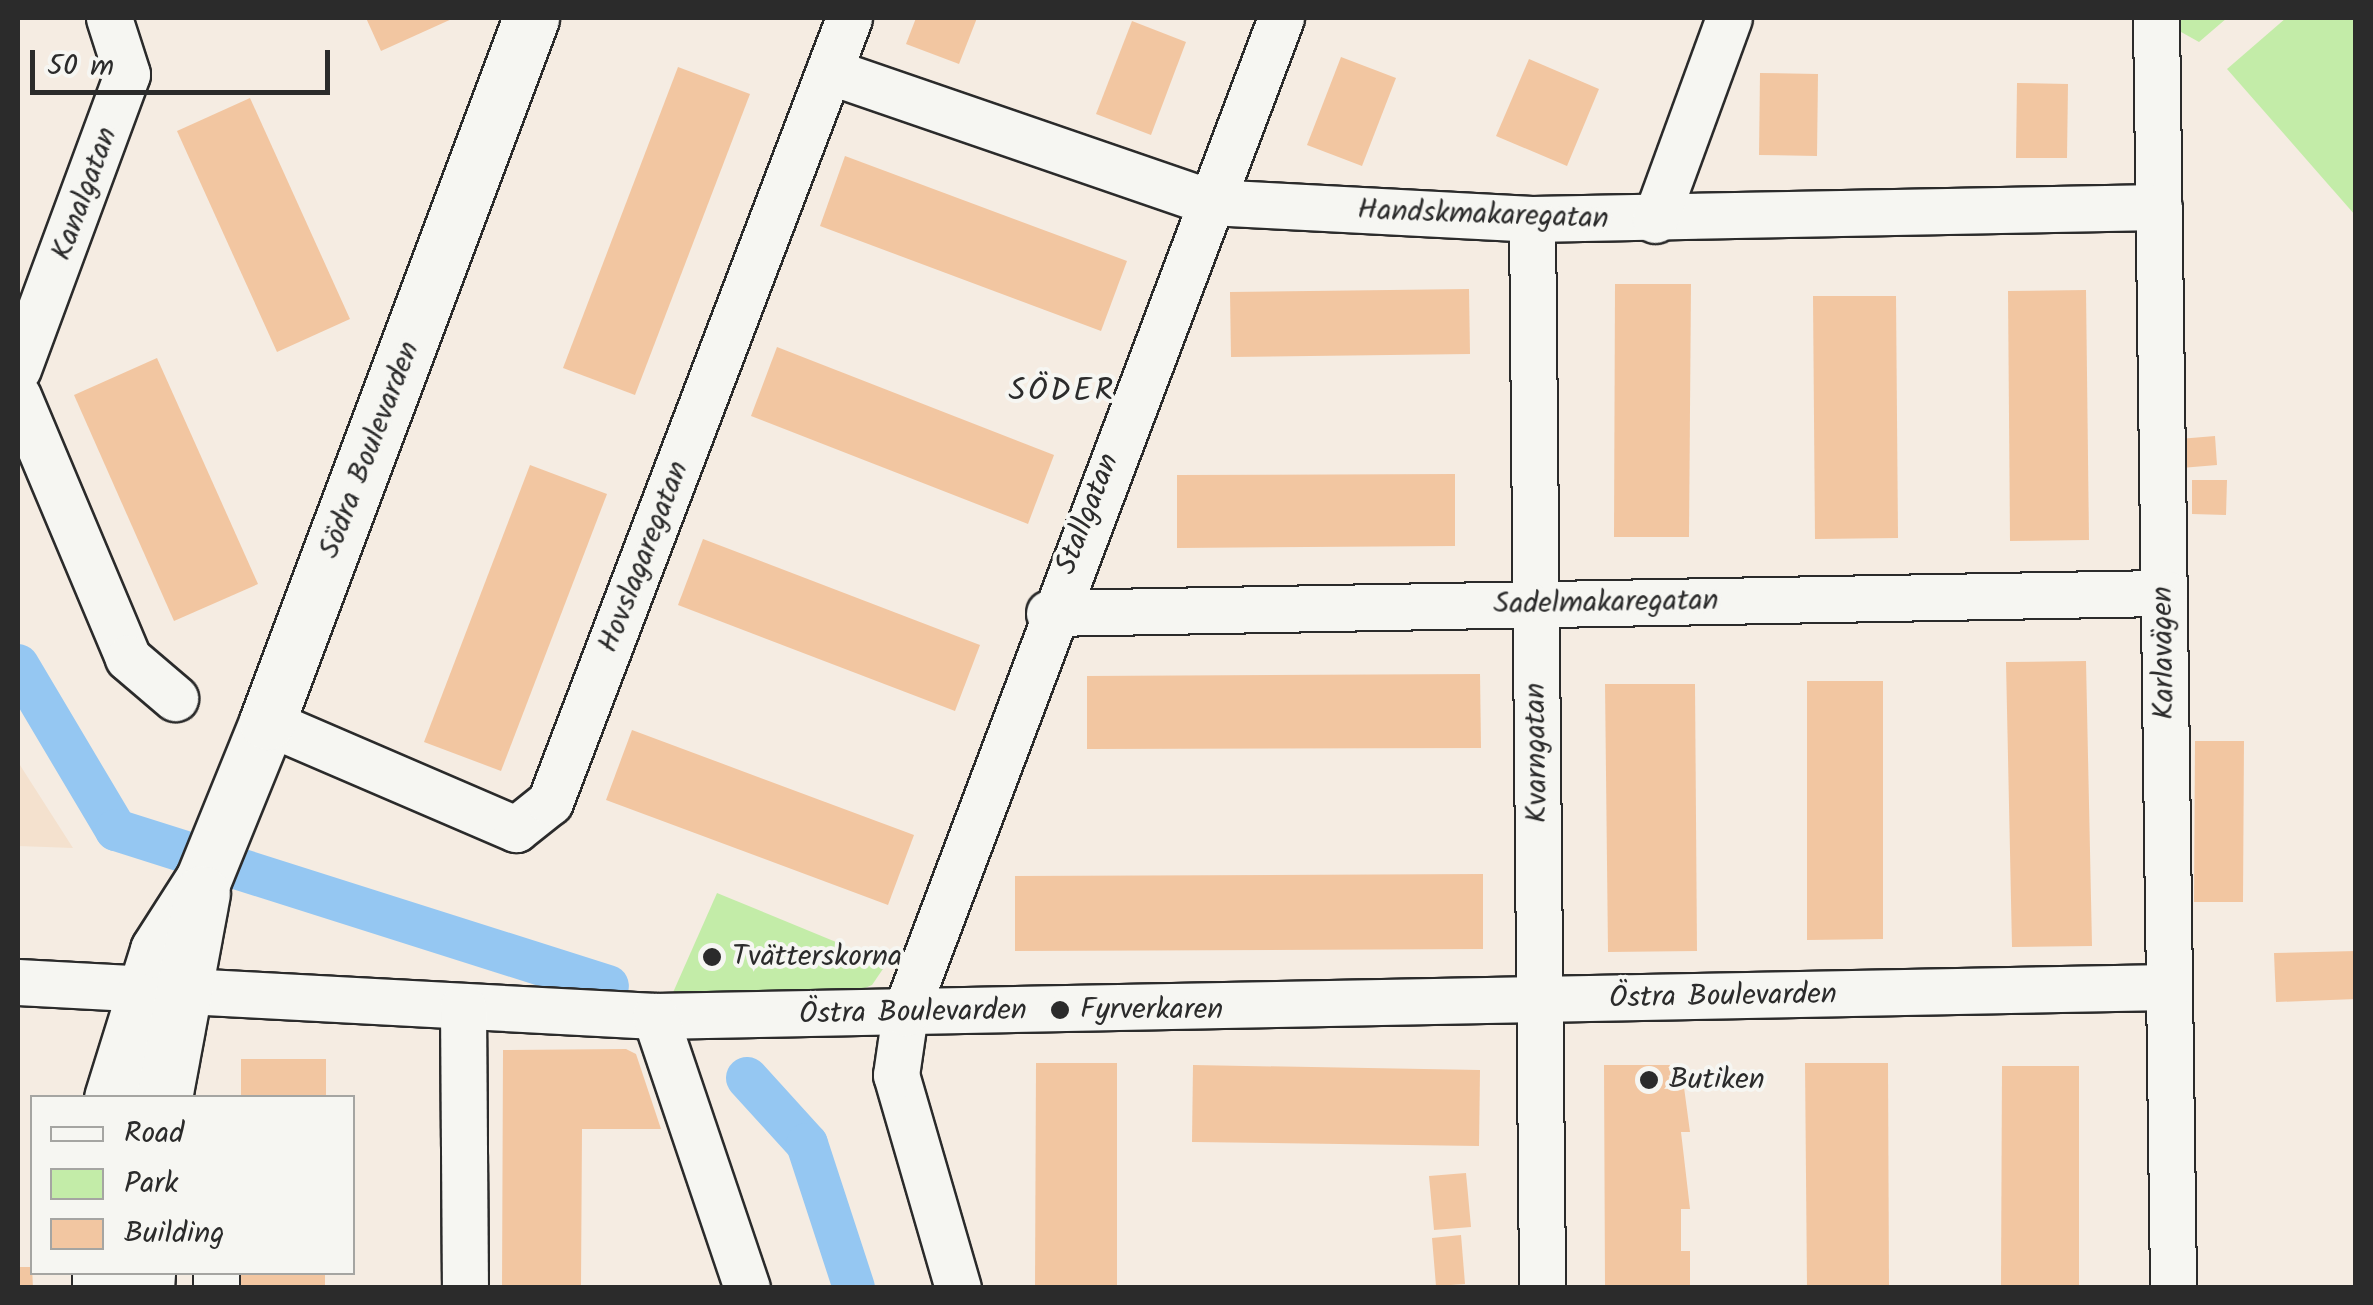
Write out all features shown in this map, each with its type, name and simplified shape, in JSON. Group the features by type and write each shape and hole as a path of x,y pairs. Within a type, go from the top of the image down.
{"main road":[{"name":"Södra Boulevarden","path":"114,1095 167,989 203,880 267,722 531,18"},
{"name":"Södra Boulevarden","path":"164,1095 167,989"}],"street":[{"name":"Kanalgatan","path":"18,369 127,74 109,18"},
{"name":"Hovslagaregatan","path":"267,722 516,829 544,810 849,18"},
{"name":"Stallgatan","path":"958,1288 896,1075 905,1013 1049,613 1280,18"},
{"path":"1655,220 1729,18"},
{"name":"Karlavägen","path":"2156,18 2173,1288"},
{"name":"Handskmakaregatan","path":"829,71 1210,202 1532,220 2159,208"},
{"name":"Kvarngatan","path":"1532,220 1542,1288"},
{"path":"18,396 128,658 175,698"},
{"name":"Sadelmakaregatan","path":"1049,613 2164,593"},
{"name":"Östra Boulevarden","path":"18,982 655,1016 2169,987"},
{"path":"462,1006 465,1288"},
{"path":"655,1016 747,1288"}],"shaded area":[{"path":"18,762 73,848 18,846"}],"green space":[{"path":"2156,18 2227,18 2199,42"},
{"path":"2286,18 2355,18 2355,215 2227,69"},
{"path":"717,893 887,963 872,985 844,997 671,997"}],"building":[{"path":"366,18 454,18 381,51"},
{"path":"916,18 977,18 959,64 906,44"},
{"path":"1132,21 1186,42 1151,135 1096,114"},
{"path":"1341,57 1396,78 1362,166 1307,145"},
{"path":"1529,59 1599,89 1567,166 1496,136"},
{"path":"678,67 750,94 635,395 563,368"},
{"path":"1760,73 1818,74 1817,156 1759,155"},
{"path":"2017,83 2068,84 2067,158 2016,158"},
{"path":"250,98 350,319 277,352 177,131"},
{"path":"845,156 1127,261 1101,331 820,226"},
{"path":"1615,284 1691,284 1689,537 1614,537"},
{"path":"1469,289 1470,354 1231,357 1230,292"},
{"path":"2086,290 2089,540 2010,541 2008,291"},
{"path":"1813,296 1896,296 1898,538 1815,539"},
{"path":"777,347 1054,455 1028,524 751,416"},
{"path":"157,358 258,584 174,621 74,395"},
{"path":"2215,436 2217,465 2181,468 2179,439"},
{"path":"530,465 607,494 501,771 424,742"},
{"path":"1455,474 1455,546 1177,548 1177,475"},
{"path":"2192,480 2227,480 2226,515 2192,514"},
{"path":"703,539 980,645 955,711 678,605"},
{"path":"2086,661 2092,946 2012,947 2006,662"},
{"path":"1480,674 1481,748 1087,749 1087,676"},
{"path":"1807,681 1883,681 1883,939 1807,940"},
{"path":"1605,684 1695,684 1697,951 1608,952"},
{"path":"632,730 914,835 888,905 606,800"},
{"path":"2195,741 2244,741 2243,902 2194,902"},
{"path":"1483,874 1483,949 1015,951 1015,876"},
{"path":"2356,951 2356,999 2276,1002 2274,953"},
{"path":"626,1049 636,1054 661,1129 582,1129 581,1288 502,1288 503,1050"},
{"path":"241,1059 326,1059 326,1095 241,1095"},
{"path":"1036,1063 1117,1063 1117,1288 1035,1288"},
{"path":"1805,1063 1888,1063 1889,1288 1807,1288"},
{"path":"1193,1065 1480,1070 1479,1146 1192,1142"},
{"path":"1604,1065 1681,1065 1690,1132 1681,1132 1690,1209 1681,1209 1681,1251 1690,1251 1690,1288 1605,1288"},
{"path":"2002,1066 2079,1066 2079,1288 2001,1288"},
{"path":"1466,1173 1471,1227 1434,1230 1429,1176"},
{"path":"1461,1235 1465,1284 1436,1286 1432,1238"},
{"path":"18,1267 30,1267 33,1288 18,1288"},
{"path":"240,1275 325,1275 325,1288 240,1288"}],"waterway":[{"path":"18,665 116,830 608,986"},
{"path":"747,1078 807,1144 854,1288"}],"place":[{"name":"Tvätterskorna","path":"712,957"},
{"name":"Fyrverkaren","path":"1060,1010"},
{"name":"Butiken","path":"1649,1080"}],"district":[{"name":"SÖDER","path":"1062,392"}]}
